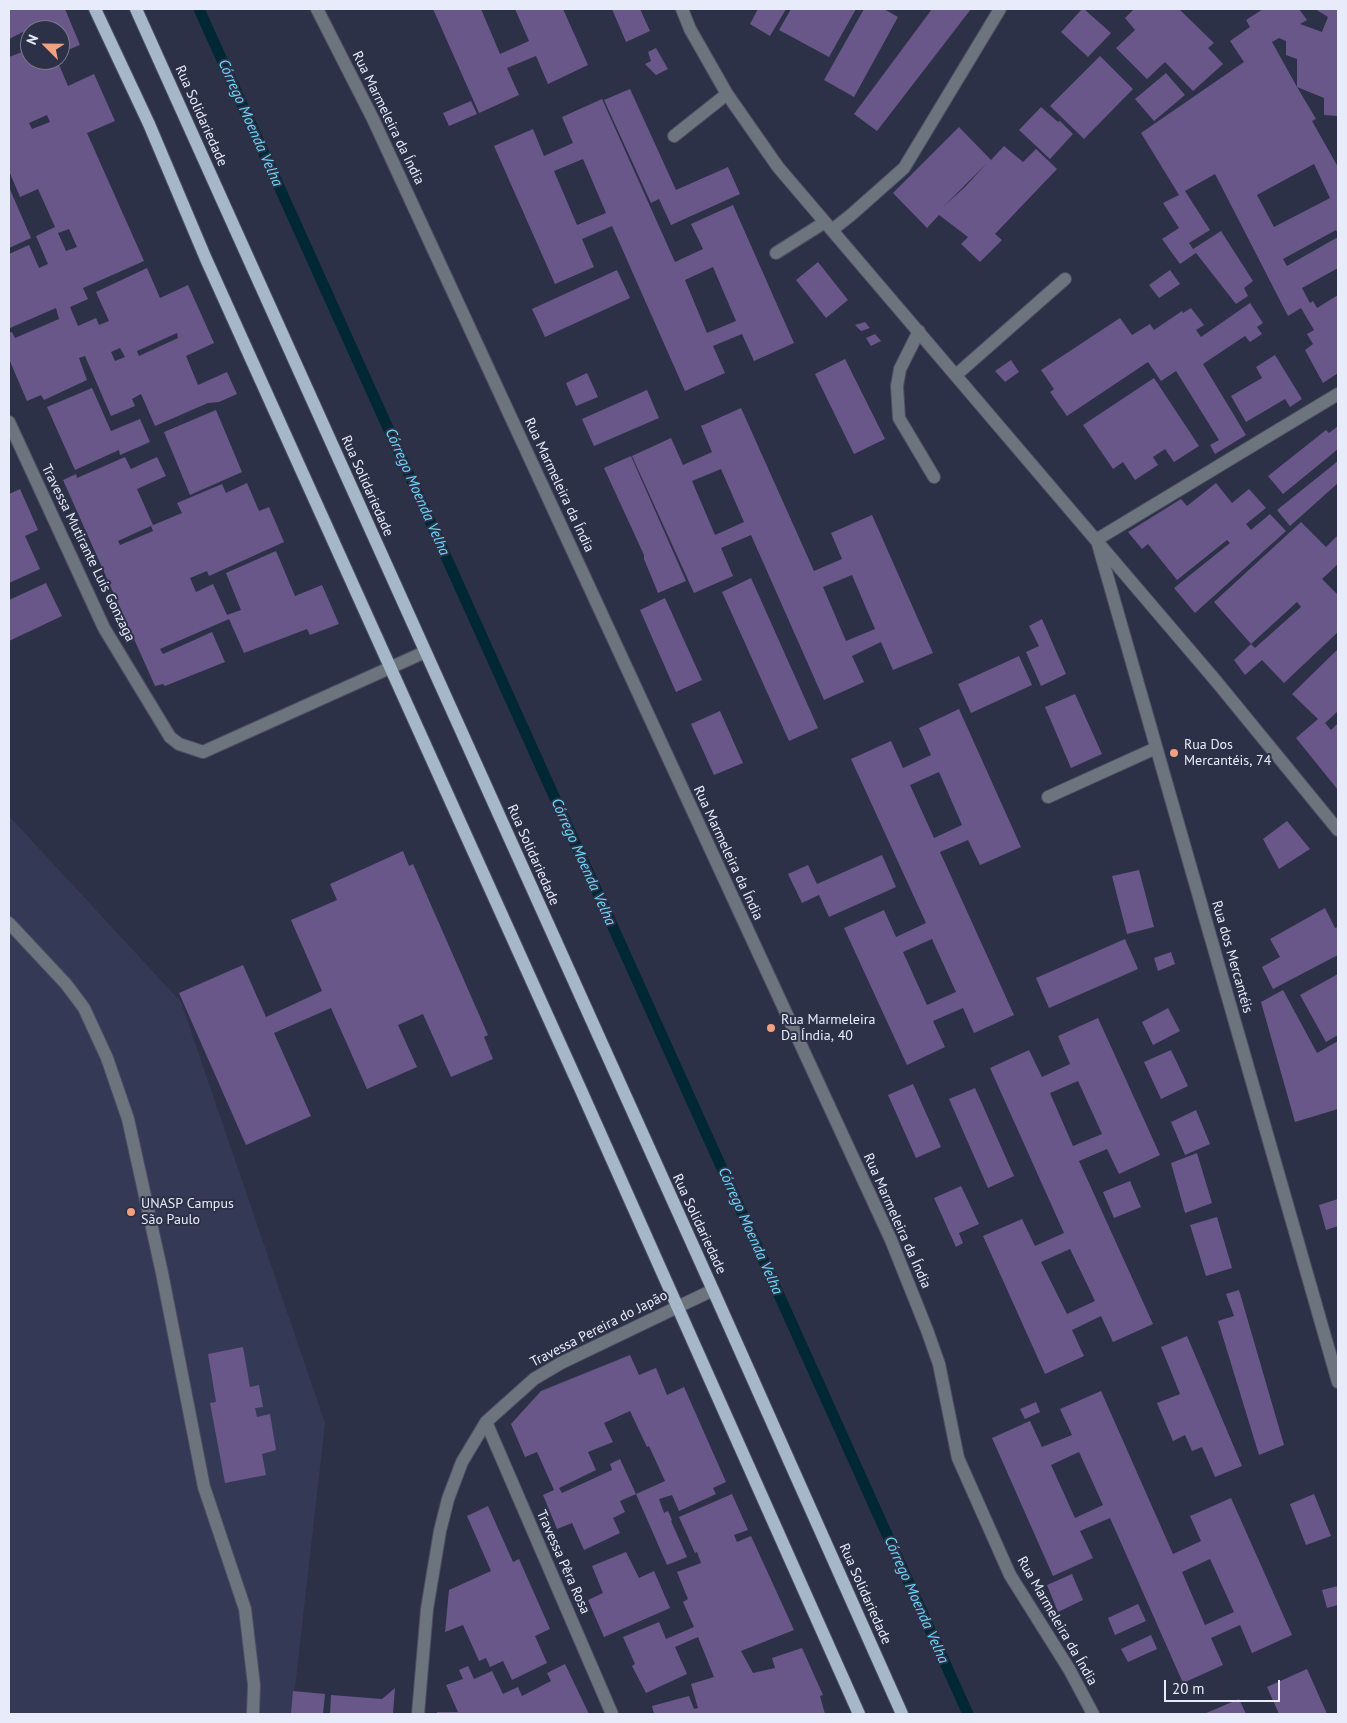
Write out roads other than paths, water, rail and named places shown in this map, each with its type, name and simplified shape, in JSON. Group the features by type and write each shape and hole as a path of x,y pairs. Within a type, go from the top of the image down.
{"main road":[{"path":"94,9 149,124 206,258 580,1088 859,1714"},
{"name":"Rua Solidariedade","path":"136,9 902,1714"}],"street":[{"name":"Rua Marmeleira da Índia","path":"317,9 373,118 891,1240 939,1364 958,1458 1006,1566 1069,1669 1092,1714"},
{"path":"682,9 690,28 727,94 778,167 1222,688 1338,830"},
{"path":"776,254 851,215 904,168 1000,9"},
{"path":"674,136 727,94"},
{"path":"956,375 1065,279"},
{"path":"919,332 900,369 897,386 899,418 934,477"},
{"path":"1096,540 1338,394"},
{"name":"Travessa Mutirante Luís Gonzaga","path":"9,422 104,628 170,736 179,744 203,752 425,652"},
{"name":"Rua dos Mercantéis","path":"1096,540 1338,1382"},
{"path":"1048,798 1156,748"},
{"path":"9,923 66,984 84,1008 108,1058 128,1119 162,1272 204,1487 245,1608 254,1685 253,1714"},
{"name":"Travessa Pereira do Japão","path":"418,1714 427,1609 440,1531 448,1499 462,1462 486,1422 534,1379 561,1362 712,1290"},
{"name":"Travessa Pêra Rosa","path":"486,1422 612,1714"}],"waterway":[{"name":"Córrego Moenda Velha","path":"199,9 968,1714"}],"place":[{"name":"Rua Dos Mercantéis, 74","path":"1174,753"},
{"name":"Rua Marmeleira Da Índia, 40","path":"771,1028"},
{"name":"UNASP Campus São Paulo","path":"131,1212"}]}
